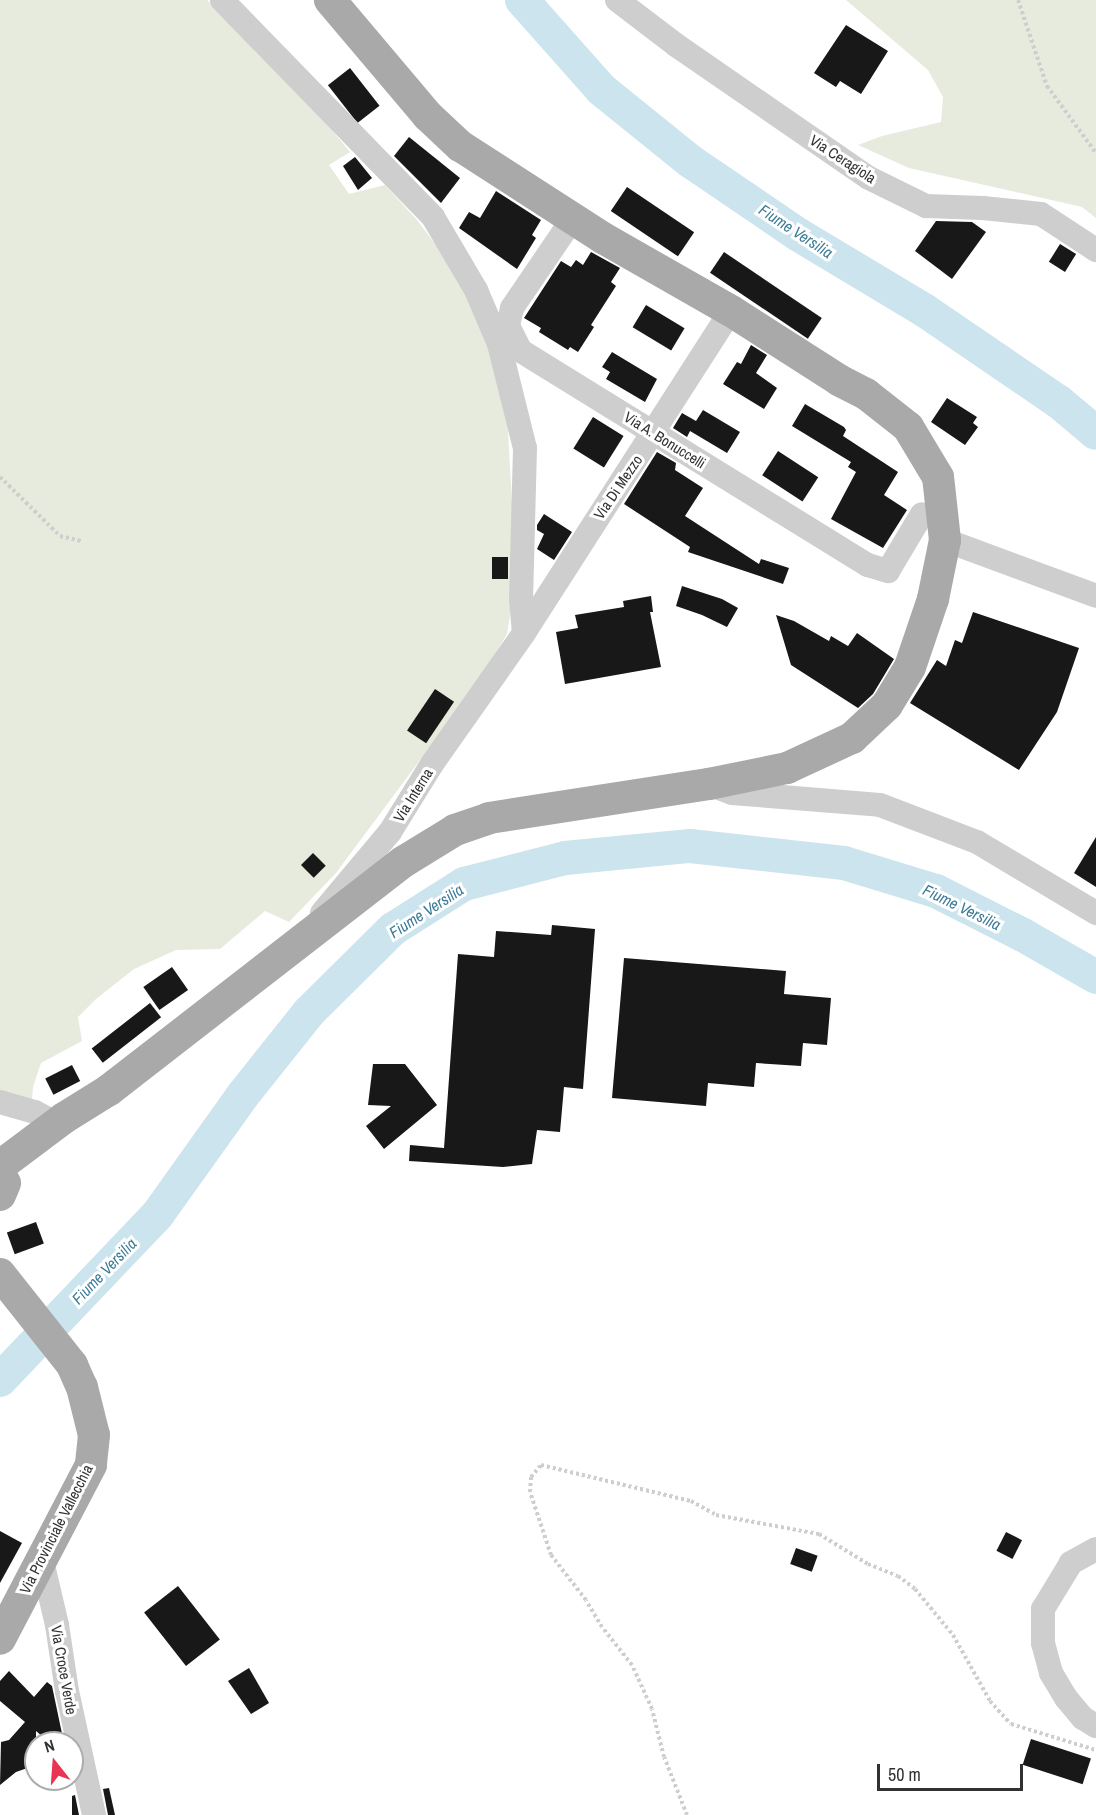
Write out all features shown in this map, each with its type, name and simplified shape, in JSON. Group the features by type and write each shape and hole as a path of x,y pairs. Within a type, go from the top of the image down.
{"main road":[{"path":"4,1176 56,1123 96,1098 403,862 455,830 489,818 709,784 788,768 852,738 887,705 910,667 922,635 945,540 938,477 908,427 866,394 839,380 731,311 603,238 460,146 428,116 330,0"},
{"path":"4,1176 64,1135 96,1098"},
{"name":"Via Provinciale Vallecchia","path":"0,1639 91,1464 94,1435 82,1387 61,1350 4,1278"}],"street":[{"path":"222,0 433,217 476,290 499,344 525,448 521,599 524,633"},
{"name":"Via Ceragiola","path":"617,0 686,52 869,178 926,206 1041,214 1096,250"},
{"name":"Via A. Bonuccelli","path":"569,214 565,230 512,308 508,326 521,351 868,565 888,571 922,514"},
{"name":"Via Di Mezzo","path":"524,633 731,311"},
{"path":"945,540 1096,596"},
{"name":"Via Interna","path":"292,949 390,832 432,764 524,633"},
{"path":"709,784 732,793 880,805 977,842 1096,913"},
{"path":"0,1102 35,1112 56,1123"},
{"path":"1096,1549 1071,1563 1043,1609 1043,1643 1051,1673 1066,1698 1083,1718 1096,1726"},
{"name":"Via Croce Verde","path":"42,1561 57,1625 67,1691 94,1815"}],"path":[{"path":"1018,0 1047,86 1096,153"},
{"path":"0,477 60,536 81,541"},
{"path":"687,1815 664,1757 652,1709 632,1665 551,1555 530,1492 531,1477 541,1465 691,1501 716,1515 819,1534 868,1564 898,1576 915,1589 953,1635 990,1701 1011,1724 1096,1750"}],"shaded area":[{"path":"0,0 207,0 262,46 350,152 329,165 349,194 385,185 417,220 458,274 487,337 507,414 512,502 513,596 507,634 481,678 336,873 289,922 265,911 220,949 176,950 134,969 96,999 78,1017 82,1041 41,1063 33,1087 31,1115 0,1107"},
{"path":"846,0 1096,0 1096,218 1082,207 909,168 858,145 882,136 941,122 943,97 928,70"}],"building":[{"path":"846,25 888,51 861,94 840,81 836,87 814,73"},
{"path":"350,68 380,106 357,123 328,85"},
{"path":"409,137 460,178 441,203 394,156"},
{"path":"355,157 372,178 358,190 343,166"},
{"path":"627,187 694,232 678,256 611,211"},
{"path":"496,191 541,220 532,235 536,238 517,269 459,228 469,212 480,218"},
{"path":"936,221 972,222 986,232 952,279 915,251"},
{"path":"1060,244 1076,254 1065,272 1049,262"},
{"path":"591,252 620,268 611,282 616,286 591,325 594,327 578,352 570,347 568,350 539,332 541,328 524,318 561,261 571,267 576,260 583,265"},
{"path":"724,252 822,318 808,339 710,273"},
{"path":"646,305 685,328 671,350 633,327"},
{"path":"751,345 767,355 756,373 777,388 764,409 723,384 737,362 741,364"},
{"path":"612,352 657,379 645,402 606,379 610,372 602,367"},
{"path":"947,398 977,417 973,423 978,427 965,445 931,422"},
{"path":"805,404 844,427 846,430 843,436 898,472 884,495 907,510 883,548 831,519 856,472 848,467 851,462 792,426"},
{"path":"703,410 740,432 727,453 690,431 687,437 673,428 682,413 696,421"},
{"path":"593,417 624,436 604,467 573,448"},
{"path":"778,451 818,477 802,501 762,475"},
{"path":"657,452 676,463 675,470 703,488 685,516 759,564 761,559 789,568 783,584 688,552 690,547 624,504"},
{"path":"544,514 572,532 554,560 537,549 544,534 537,530 537,525"},
{"path":"492,557 508,557 508,579 492,579"},
{"path":"682,586 722,599 738,608 727,627 676,606"},
{"path":"651,596 653,612 650,612 661,667 565,684 556,632 578,628 575,615 624,607 623,601"},
{"path":"973,612 1079,648 1057,712 1019,770 910,703 937,660 946,666 955,640 962,643"},
{"path":"776,615 794,621 829,641 831,636 848,646 857,633 894,659 873,694 858,708 791,665"},
{"path":"435,689 454,702 426,743 407,730"},
{"path":"1096,837 1096,887 1074,873"},
{"path":"313,853 326,866 314,878 301,865"},
{"path":"552,925 595,929 583,1089 564,1087 560,1132 537,1130 532,1164 503,1167 409,1161 410,1145 444,1148 458,954 494,957 496,931 551,935"},
{"path":"624,958 786,971 784,994 831,998 827,1045 803,1043 801,1066 756,1063 754,1087 708,1083 706,1106 612,1098"},
{"path":"172,967 188,990 159,1010 143,987"},
{"path":"150,1003 161,1017 103,1063 92,1049"},
{"path":"373,1064 405,1064 437,1105 384,1149 366,1126 391,1106 368,1105"},
{"path":"72,1065 80,1081 53,1095 45,1079"},
{"path":"36,1222 44,1244 15,1254 7,1233"},
{"path":"0,1531 22,1543 0,1583"},
{"path":"1006,1532 1022,1540 1013,1559 996,1551"},
{"path":"796,1548 818,1556 812,1572 790,1564"},
{"path":"178,1586 220,1640 186,1666 144,1612"},
{"path":"249,1668 269,1703 251,1714 228,1681"},
{"path":"9,1671 34,1697 47,1682 52,1686 61,1731 24,1731 24,1769 16,1772 0,1785 1,1742 9,1740 25,1722 0,1701 0,1681"},
{"path":"1031,1739 1091,1758 1083,1784 1023,1765"},
{"path":"109,1788 115,1815 108,1815 103,1789"},
{"path":"75,1795 79,1815 72,1815 72,1796"}],"waterway":[{"name":"Fiume Versilia","path":"522,0 602,90 690,161 799,235 924,310 1059,402 1096,433"},
{"name":"Fiume Versilia","path":"0,1380 158,1214 243,1095 309,1012 393,929 464,884 565,858 690,846 844,863 936,891 1023,935 1096,977"}]}
